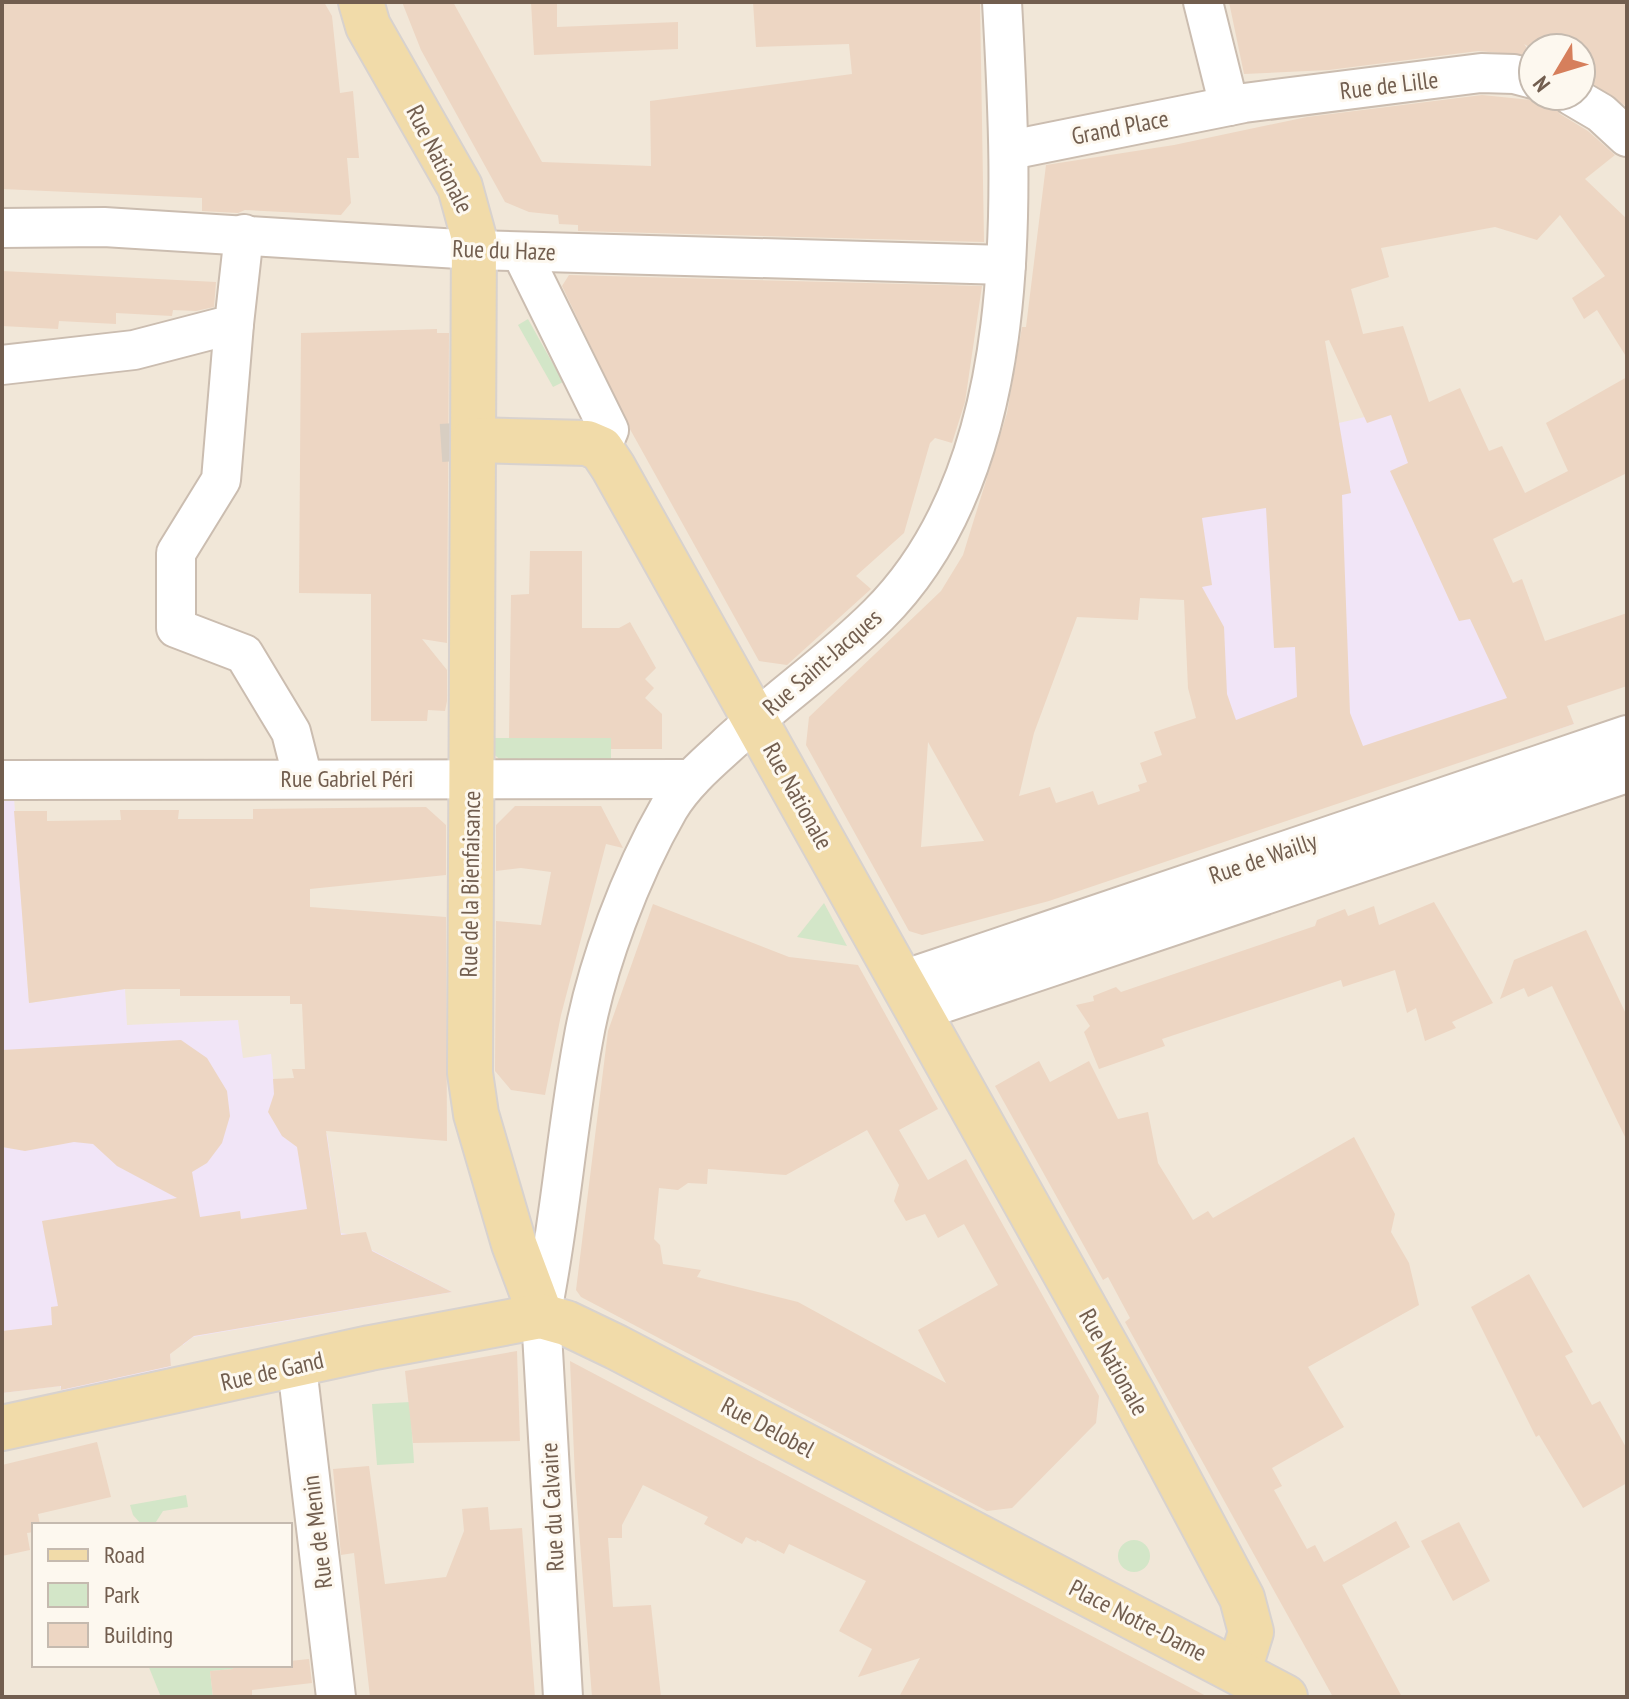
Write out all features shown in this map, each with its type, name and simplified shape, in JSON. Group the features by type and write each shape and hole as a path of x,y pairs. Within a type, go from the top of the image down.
{"main road":[{"name":"Rue Nationale","path":"361,2 368,26 464,196 475,250 465,441"},
{"path":"465,441 578,441 601,449"},
{"name":"Rue de la Bienfaisance","path":"465,441 471,777 471,1092 520,1263 541,1316"},
{"name":"Rue Nationale","path":"601,449 1134,1396 1246,1607 1251,1632 1239,1670"},
{"name":"Rue de Gand","path":"2,1428 297,1367 370,1348 541,1316"},
{"name":"Rue Delobel","path":"541,1316 566,1323 616,1347 991,1544"},
{"name":"Place Notre-Dame","path":"991,1544 1239,1670 1285,1697"}],"street":[{"path":"1002,2 1010,160"},
{"path":"1203,2 1237,104"},
{"name":"Rue de Lille","path":"1237,104 1481,73 1517,75"},
{"name":"Grand Place","path":"1010,160 1237,104"},
{"path":"1597,111 1627,137"},
{"name":"Rue Saint-Jacques","path":"541,1316 554,1259 583,1040 596,988 630,893 659,828 691,779 879,615 903,589 938,540 964,479 985,404 1004,310 1010,160"},
{"name":"Rue du Haze","path":"2,228 104,227 521,252 1006,265"},
{"path":"244,234 221,480 176,553 176,628 244,654 291,732 303,779"},
{"path":"521,252 609,430 601,449"},
{"path":"2,365 134,350 234,324"},
{"name":"Rue de Wailly","path":"908,996 1627,735"},
{"name":"Rue de Wailly","path":"908,996 1627,773"},
{"name":"Rue Gabriel Péri","path":"2,780 691,779"},
{"name":"Rue du Calvaire","path":"541,1316 563,1697"},
{"name":"Rue de Menin","path":"297,1367 336,1697"}],"shaded area":[{"path":"2,2 1627,2 1627,1697 2,1697"},
{"path":"1429,402 1574,724 1249,832 1194,674 1184,472 1313,429"},
{"path":"2,798 14,798 29,1003 125,989 127,1025 238,1020 243,1058 271,1054 276,1107 317,1136 327,1134 341,1233 368,1238 368,1248 452,1292 193,1337 183,1345 169,1330 171,1374 62,1392 60,1386 2,1393"}],"green space":[{"path":"528,319 563,382 553,387 518,325"},
{"path":"492,738 611,738 611,761 503,762 491,752"},
{"path":"824,903 847,946 797,937"},
{"path":"410,1402 414,1463 377,1465 372,1404"},
{"path":"186,1495 188,1507 163,1511 155,1523 140,1523 130,1505"},
{"path":"1134,1540 1146,1544 1150,1556 1146,1568 1134,1572 1122,1568 1118,1556 1122,1544"},
{"path":"149,1667 232,1667 210,1671 213,1697 161,1697"}],"building":[{"path":"2,2 324,2 332,16 340,93 353,91 359,158 347,158 351,203 341,215 245,210 238,213 202,211 202,198 2,189"},
{"path":"402,2 453,2 542,162 651,166 650,101 852,74 849,44 756,47 753,2 980,2 984,242 578,231 578,225 559,224 558,215 529,212 505,202 421,50"},
{"path":"531,2 557,2 557,27 678,22 678,49 534,55"},
{"path":"1229,2 1627,2 1627,107 1597,87 1597,32 1517,32 1517,55 1478,51 1329,70 1244,74"},
{"path":"1482,95 1517,98 1517,112 1559,112 1588,131 1615,155 1585,179 1627,219 1627,358 1597,310 1584,319 1572,298 1605,276 1560,215 1537,240 1495,227 1381,248 1389,277 1351,289 1363,334 1403,326 1429,402 1460,388 1489,451 1502,446 1525,493 1568,471 1546,423 1627,377 1627,473 1493,539 1513,583 1522,579 1545,641 1627,613 1627,686 1567,706 1574,724 1049,901 922,935 909,931 806,745 809,717 941,591 963,555 1007,413 1022,327 1026,327 1046,165 1174,145 1307,117","holes":["1329,340 1367,423 1391,415 1408,463 1390,471 1459,621 1470,619 1507,698 1363,746 1350,713 1342,495 1351,493 1325,341","1266,508 1274,648 1295,647 1297,697 1236,720 1227,694 1224,627 1202,587 1212,585 1202,518","1140,598 1184,600 1188,688 1196,718 1154,732 1162,755 1140,763 1147,782 1138,785 1140,791 1098,805 1093,791 1056,803 1050,787 1019,796 1034,733 1077,617 1138,620","928,742 984,841 921,847"]},
{"path":"2,271 216,282 214,307 196,311 173,310 172,316 116,313 116,324 59,321 58,329 2,326"},
{"path":"569,275 982,286 965,402 952,443 935,438 930,443 904,533 856,576 871,589 787,665 759,661 631,431 562,286"},
{"path":"437,329 437,333 449,333 447,643 422,639 447,670 447,701 445,711 428,710 427,721 371,721 371,594 299,593 301,333"},
{"path":"530,551 582,551 582,628 619,628 630,622 656,668 645,679 654,688 645,698 662,714 662,749 611,749 611,738 509,738 511,595 529,594"},
{"path":"515,806 601,806 623,848 606,844 561,1015 545,1095 511,1090 495,1071 496,921 541,925 551,872 521,868 496,871 496,825"},
{"path":"426,807 446,825 446,875 310,889 310,907 446,917 447,1141 326,1131 341,1235 366,1232 372,1251 452,1292 194,1336 170,1354 171,1366 61,1390 61,1386 2,1393 2,1331 52,1325 51,1307 58,1306 42,1221 177,1198 117,1166 93,1144 74,1142 25,1151 2,1147 2,1050 181,1040 207,1058 227,1091 230,1116 222,1143 207,1163 192,1172 200,1217 240,1211 241,1219 307,1209 297,1147 282,1136 268,1112 274,1094 273,1079 294,1078 292,1069 305,1069 302,1004 290,1004 290,996 180,996 180,989 125,989 29,1003 14,811 47,811 47,821 121,820 120,810 179,810 178,819 253,819 253,809"},
{"path":"1434,902 1493,1003 1452,1022 1456,1028 1425,1041 1416,1008 1407,1013 1395,970 1343,987 1341,980 1162,1039 1165,1046 1099,1069 1084,1032 1090,1026 1076,1005 1094,1001 1093,996 1116,987 1121,992 1315,926 1317,920 1345,909 1348,916 1374,906 1379,925"},
{"path":"653,904 789,957 858,965 938,1109 899,1130 928,1180 966,1159 1099,1396 1096,1423 1012,1508 987,1511 581,1297 576,1290 608,1031","holes":["867,1130 899,1185 894,1201 906,1221 925,1214 938,1238 964,1224 998,1285 918,1330 946,1383 798,1302 697,1277 701,1270 663,1264 660,1245 654,1239 659,1188 678,1190 688,1183 707,1184 708,1169 786,1175"]},
{"path":"1586,930 1627,1016 1627,1141 1552,986 1528,997 1524,988 1500,999 1514,960"},
{"path":"1039,1061 1050,1082 1089,1061 1118,1119 1148,1112 1158,1163 1193,1220 1208,1211 1213,1218 1354,1137 1395,1214 1391,1232 1409,1263 1419,1305 1308,1367 1344,1427 1272,1468 1282,1486 1274,1490 1307,1549 1315,1545 1324,1562 1396,1521 1410,1547 1342,1585 1402,1697 1333,1697 1125,1322 1130,1318 1108,1277 1103,1280 995,1086"},
{"path":"1529,1274 1573,1352 1565,1356 1592,1405 1600,1401 1627,1449 1627,1483 1583,1508 1539,1435 1536,1437 1471,1307"},
{"path":"517,1351 520,1441 413,1443 405,1371"},
{"path":"570,1361 1208,1697 899,1697 920,1658 858,1677 872,1649 839,1631 866,1581 789,1544 784,1554 746,1537 742,1544 704,1524 708,1517 643,1485 622,1525 622,1538 608,1538 613,1607 651,1605 661,1697 592,1697 575,1478"},
{"path":"97,1442 111,1497 38,1514 40,1523 32,1523 32,1532 27,1533 30,1550 2,1556 2,1465"},
{"path":"369,1466 385,1584 446,1577 464,1531 462,1509 488,1507 490,1530 522,1528 535,1697 370,1697 354,1553 341,1555 333,1469"},
{"path":"1459,1522 1490,1581 1453,1601 1421,1541"},
{"path":"309,1659 312,1683 252,1690 252,1697 213,1697 210,1671 232,1667 292,1667 292,1661"}],"tunnel":[{"path":"441,443 456,442"}]}
